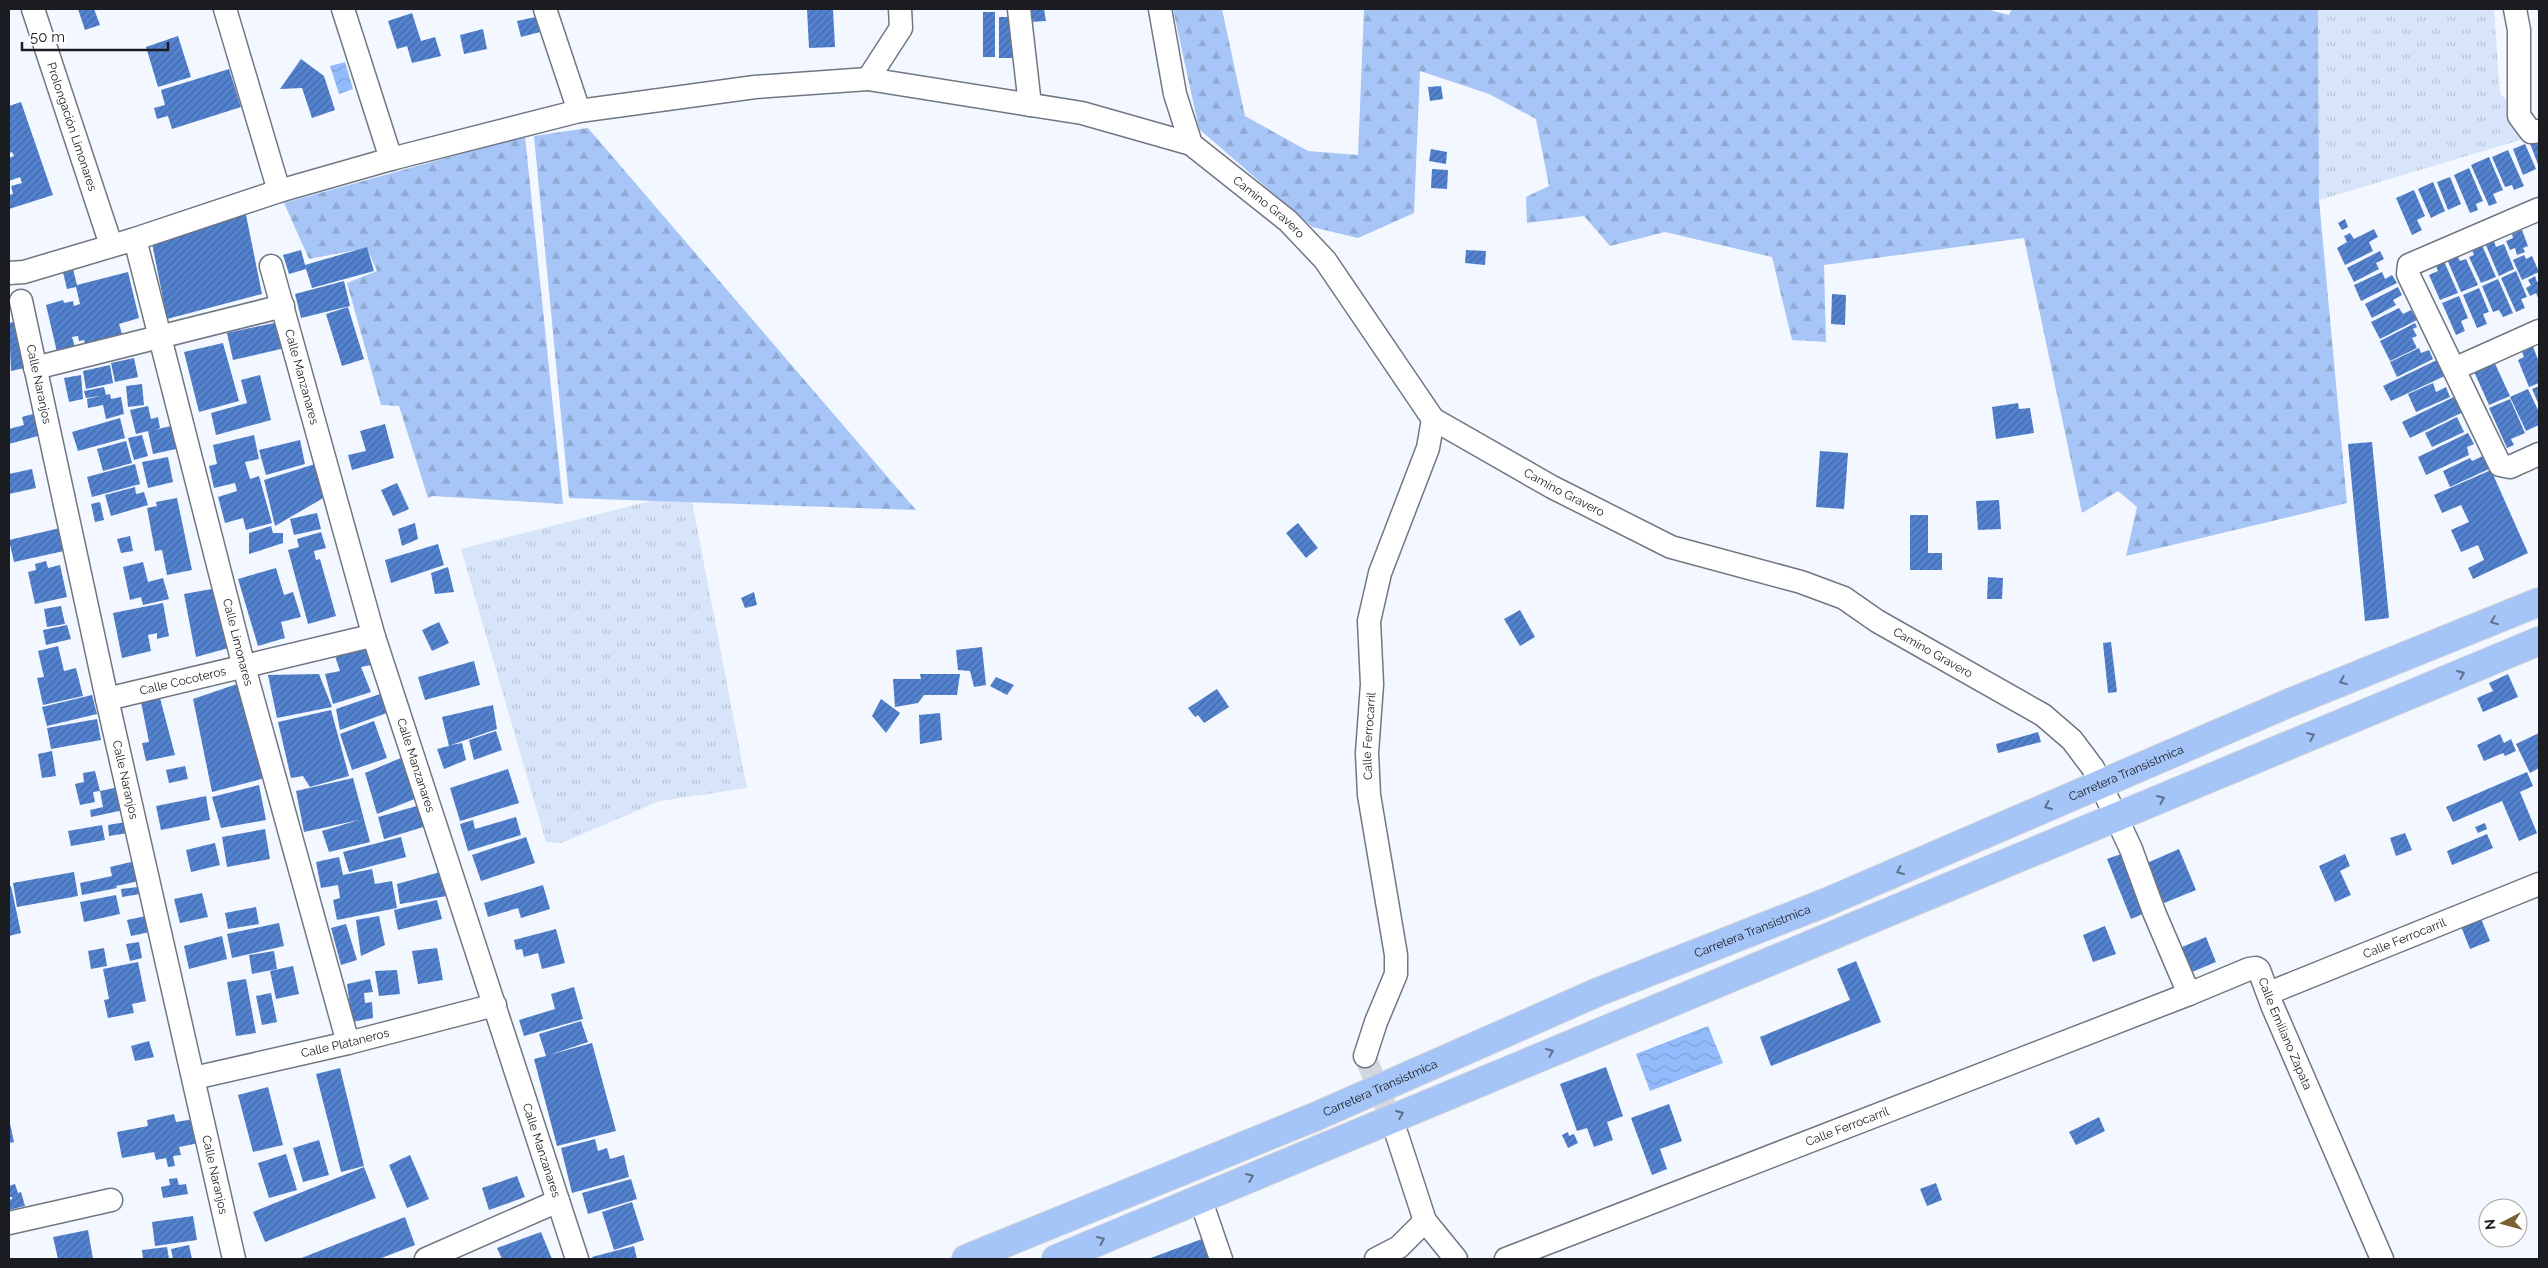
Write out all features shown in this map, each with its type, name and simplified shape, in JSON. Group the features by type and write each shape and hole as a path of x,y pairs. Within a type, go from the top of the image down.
{"main road":[{"name":"Carretera Transistmica","path":"966,1259 1317,1116 1598,992 1827,902 2289,703 2539,602"},
{"path":"1056,1259 2539,641"},
{"path":"2116,817 2138,786 2276,719 2289,703"},
{"path":"1952,884 1964,870 1976,862 2084,815 2100,783"}],"street":[{"name":"Prolongación Limonares","path":"32,9 111,245"},
{"path":"225,9 279,191"},
{"path":"343,9 392,159"},
{"path":"545,9 579,111"},
{"path":"868,79 901,28 900,9"},
{"path":"1019,9 1030,105"},
{"path":"1160,9 1175,94 1191,144"},
{"path":"2515,9 2519,30 2519,116 2531,132 2539,132"},
{"path":"9,273 24,272 135,239 279,191 392,159 579,111 755,87 868,79 1082,113 1191,144"},
{"name":"Camino Gravero","path":"1191,144 1288,221 1325,260 1433,419 1552,487 1671,547 1801,582 1844,598 1876,621 2043,715 2072,740 2093,768 2116,817"},
{"path":"2539,209 2409,265 2408,274 2500,465 2510,467 2539,454"},
{"name":"Calle Limonares","path":"135,239 158,336 244,667 348,1043"},
{"name":"Calle Manzanares","path":"272,266 374,638 577,1259"},
{"name":"Calle Naranjos","path":"21,300 107,699 234,1259"},
{"path":"36,368 282,306"},
{"path":"2454,369 2539,331"},
{"name":"Calle Ferrocarril","path":"1365,1056 1376,1022 1396,974 1396,955 1369,795 1367,753 1372,684 1369,621 1380,573 1428,448 1433,419"},
{"name":"Calle Cocoteros","path":"107,699 371,636 374,638"},
{"path":"2116,817 2131,849 2154,912 2190,994"},
{"name":"Calle Ferrocarril","path":"2269,993 2539,884"},
{"name":"Calle Emiliano Zapata","path":"2190,994 2256,968 2269,993 2272,1005 2382,1259"},
{"name":"Calle Ferrocarril","path":"1506,1259 2190,994"},
{"name":"Calle Plataneros","path":"194,1078 348,1043 495,1005"},
{"path":"1398,1135 1425,1221 1456,1259"},
{"path":"1200,1198 1221,1259"},
{"path":"9,1223 111,1200"},
{"path":"426,1259 558,1201"},
{"path":"1376,1259 1399,1247 1425,1221"}],"green space":[{"path":"1173,9 1222,9 1245,116 1308,151 1358,155 1364,9 1986,9 2009,15 2012,9 2318,9 2319,200 2347,503 2126,556 2137,507 2118,491 2082,513 2024,238 1824,265 1826,342 1792,340 1772,257 1665,232 1610,246 1584,216 1527,223 1526,197 1549,186 1536,119 1489,94 1420,71 1414,213 1358,238 1312,227 1199,129"},
{"path":"2318,9 2494,9 2500,93 2537,135 2319,200"},
{"path":"588,128 916,510 569,498 534,136"},
{"path":"525,136 563,504 433,496 428,498 399,406 381,405 347,283 377,271 367,248 309,259 284,203"},
{"path":"690,491 747,788 660,801 561,843 546,842 461,549"}],"water":[{"path":"345,62 353,89 339,94 330,66"},
{"path":"1708,1026 1723,1063 1650,1091 1636,1054"}],"building":[{"path":"78,9 94,9 100,25 85,30"},
{"path":"807,9 833,9 835,47 809,48"},
{"path":"1028,9 1044,9 1046,21 1029,22"},
{"path":"983,12 995,12 995,57 983,57"},
{"path":"412,13 421,41 435,37 441,56 412,63 407,46 397,49 388,21"},
{"path":"540,16 544,31 521,37 517,21"},
{"path":"999,17 1019,17 1019,58 999,58"},
{"path":"483,29 487,49 464,54 460,35"},
{"path":"178,36 191,77 158,87 146,47"},
{"path":"301,59 324,76 335,110 312,118 302,88 280,89"},
{"path":"229,69 241,107 172,129 168,116 157,119 154,108 165,105 161,90"},
{"path":"1441,86 1443,99 1430,101 1428,87"},
{"path":"21,102 53,195 9,209 9,195 13,194 11,186 22,183 20,177 9,181 9,158 14,156 12,152 9,153 9,106"},
{"path":"2539,137 2539,167 2529,141"},
{"path":"2525,144 2536,169 2523,175 2513,149"},
{"path":"1431,149 1447,152 1446,164 1429,161"},
{"path":"2508,150 2524,186 2514,190 2512,185 2505,187 2492,157"},
{"path":"2489,157 2503,190 2493,194 2497,203 2489,206 2471,165"},
{"path":"2469,168 2483,201 2476,204 2478,210 2470,213 2454,175"},
{"path":"1432,169 1448,170 1447,189 1431,188"},
{"path":"2450,177 2461,204 2448,210 2437,182"},
{"path":"2433,182 2445,211 2431,218 2418,189"},
{"path":"2414,190 2425,216 2417,220 2422,230 2412,235 2396,198"},
{"path":"244,205 262,294 167,319 151,238"},
{"path":"2345,219 2348,227 2342,230 2338,223"},
{"path":"2374,229 2378,237 2369,242 2373,251 2345,265 2337,248 2347,242 2344,236 2350,233 2354,239"},
{"path":"2522,230 2528,246 2523,248 2525,252 2517,255 2515,248 2510,250 2506,241 2513,238 2512,234"},
{"path":"2493,239 2496,247 2504,244 2514,269 2499,276 2485,243"},
{"path":"2481,243 2496,277 2481,283 2469,257 2474,255 2471,248"},
{"path":"367,247 374,271 312,288 306,269 289,274 283,255 301,250 305,265"},
{"path":"1466,250 1486,251 1485,265 1465,263"},
{"path":"2380,251 2384,259 2376,263 2379,269 2354,282 2347,268"},
{"path":"2456,253 2460,261 2466,259 2478,285 2461,292 2446,257"},
{"path":"2524,255 2526,259 2532,256 2539,272 2522,280 2513,260"},
{"path":"2443,259 2458,293 2440,300 2429,275 2438,271 2435,263"},
{"path":"71,261 77,285 128,272 139,318 119,324 123,337 86,347 84,340 79,341 78,336 72,337 75,347 57,352 46,305 63,300 64,303 73,301 74,306 80,304 76,287 67,289 61,264"},
{"path":"2516,271 2527,297 2521,299 2525,308 2516,312 2501,278"},
{"path":"2382,272 2385,279 2392,275 2397,283 2361,301 2354,285"},
{"path":"2535,276 2537,282 2539,281 2539,300 2536,293 2530,296 2526,288 2531,285 2528,280"},
{"path":"2498,279 2513,313 2503,317 2499,310 2493,312 2482,286"},
{"path":"344,281 350,306 301,318 295,294"},
{"path":"2398,287 2402,295 2393,300 2396,305 2372,318 2365,304"},
{"path":"2479,288 2489,312 2483,314 2487,324 2477,328 2463,295"},
{"path":"1832,294 1846,295 1845,325 1831,324"},
{"path":"2459,296 2468,318 2461,321 2465,331 2456,335 2442,303"},
{"path":"348,307 364,359 342,366 326,314"},
{"path":"2399,308 2403,314 2411,310 2417,320 2380,339 2371,322"},
{"path":"18,321 29,367 11,371 9,323"},
{"path":"279,322 285,348 233,360 227,333"},
{"path":"2415,323 2417,327 2413,329 2417,336 2412,338 2417,348 2390,361 2380,341"},
{"path":"2530,339 2539,362 2539,383 2529,387 2518,360 2524,357 2519,344"},
{"path":"223,343 239,401 199,412 184,352"},
{"path":"2419,348 2421,353 2429,350 2433,359 2397,377 2390,362"},
{"path":"2491,355 2510,396 2489,405 2471,365"},
{"path":"134,358 138,377 115,382 111,363"},
{"path":"2441,358 2449,374 2391,401 2383,386"},
{"path":"110,365 113,383 86,389 83,371"},
{"path":"81,375 83,399 69,402 64,378"},
{"path":"260,375 271,420 216,435 211,413 247,403 241,380"},
{"path":"2433,383 2436,392 2446,387 2450,397 2416,412 2408,394"},
{"path":"142,384 144,405 128,407 126,386"},
{"path":"2539,386 2539,405 2532,389"},
{"path":"104,387 106,395 110,394 111,399 121,397 124,414 106,419 103,405 88,408 87,399 100,396 86,398 84,391"},
{"path":"2528,389 2539,412 2539,425 2526,431 2510,397"},
{"path":"2456,396 2463,412 2410,438 2402,422"},
{"path":"2510,399 2525,433 2511,439 2514,445 2507,448 2489,408"},
{"path":"2018,403 2019,409 2030,408 2034,433 1996,439 1992,407"},
{"path":"148,406 151,419 158,417 160,428 154,430 171,426 176,449 153,454 148,431 136,434 130,410"},
{"path":"40,412 45,434 9,444 9,429 24,425 22,417"},
{"path":"2457,417 2464,432 2432,447 2425,433"},
{"path":"120,418 125,438 78,451 72,432"},
{"path":"385,424 394,458 352,470 348,455 366,451 360,431"},
{"path":"2468,433 2474,444 2467,447 2469,455 2426,475 2418,457"},
{"path":"142,435 148,456 134,460 128,438"},
{"path":"254,435 259,459 245,462 250,479 259,476 272,523 246,530 243,518 225,523 218,497 237,491 235,483 214,488 209,466 217,464 213,445"},
{"path":"300,440 305,464 266,475 259,450"},
{"path":"126,441 132,463 103,471 97,449"},
{"path":"2372,442 2389,618 2365,621 2348,444"},
{"path":"1820,451 1848,453 1844,509 1816,507"},
{"path":"2485,455 2491,468 2450,487 2443,471 2470,458 2472,461"},
{"path":"168,457 173,482 148,488 142,462"},
{"path":"135,464 140,484 92,497 87,477"},
{"path":"315,464 325,497 275,526 264,480"},
{"path":"32,469 36,488 9,494 9,474"},
{"path":"2491,470 2528,553 2473,579 2468,568 2484,560 2478,545 2461,552 2451,530 2469,522 2461,505 2442,513 2434,495"},
{"path":"397,483 409,509 393,516 381,490"},
{"path":"135,487 136,494 144,492 148,505 111,516 105,495"},
{"path":"177,498 192,570 167,575 162,550 155,551 147,508 157,506 156,502"},
{"path":"1999,500 2001,529 1978,530 1976,501"},
{"path":"100,502 104,520 95,522 91,504"},
{"path":"317,513 321,529 294,535 290,519"},
{"path":"1910,515 1928,515 1928,553 1942,553 1942,570 1910,570"},
{"path":"415,523 418,539 402,546 398,529"},
{"path":"1298,523 1318,548 1306,558 1286,533"},
{"path":"271,526 273,533 283,533 283,543 249,554 249,533"},
{"path":"60,528 64,551 14,562 9,540"},
{"path":"321,532 326,548 314,551 316,560 320,559 336,616 308,624 288,550 299,547 297,539"},
{"path":"130,536 133,551 121,553 117,539"},
{"path":"438,544 444,565 391,583 385,560"},
{"path":"46,561 48,568 60,565 67,597 35,604 28,572 36,570 35,564"},
{"path":"143,562 148,582 163,578 169,599 143,605 141,597 130,600 123,567"},
{"path":"448,567 454,592 435,594 431,573"},
{"path":"276,568 284,595 293,592 301,617 281,622 285,638 258,646 238,579"},
{"path":"1988,577 2003,578 2002,599 1987,599"},
{"path":"217,588 232,647 196,657 184,594"},
{"path":"754,592 757,605 745,608 741,598"},
{"path":"163,603 169,636 157,639 157,633 148,635 151,651 122,658 113,613"},
{"path":"61,606 65,624 47,627 44,609"},
{"path":"1520,610 1535,637 1520,646 1504,619"},
{"path":"439,622 449,643 432,651 422,630"},
{"path":"67,625 71,639 46,645 43,630"},
{"path":"371,641 376,664 361,667 371,692 333,704 325,674 340,671 333,650"},
{"path":"2111,642 2117,692 2108,693 2103,643"},
{"path":"58,646 64,671 76,668 83,696 43,705 37,678 44,677 38,651"},
{"path":"982,647 986,685 974,687 970,671 958,670 956,650"},
{"path":"474,661 480,685 425,700 418,677"},
{"path":"319,674 332,707 277,718 268,675"},
{"path":"920,674 960,674 957,695 924,695 918,703 895,707 893,679 921,679"},
{"path":"2508,674 2518,697 2483,712 2477,698 2493,691 2489,683"},
{"path":"996,677 1014,685 1007,695 990,686"},
{"path":"240,683 265,778 212,792 193,699"},
{"path":"1217,689 1229,707 1204,723 1198,715 1195,717 1188,708"},
{"path":"389,691 395,710 340,730 336,709"},
{"path":"92,695 97,714 47,726 42,707"},
{"path":"160,698 175,755 146,761 142,743 149,742 141,702"},
{"path":"881,699 900,713 886,733 872,716"},
{"path":"493,705 497,729 451,745 462,743 466,760 444,769 437,749 449,746 442,717"},
{"path":"331,710 349,776 310,787 303,776 291,778 278,722"},
{"path":"940,713 942,740 920,744 919,715"},
{"path":"97,719 101,740 51,749 47,728"},
{"path":"374,721 387,758 352,770 340,734"},
{"path":"496,731 502,750 474,760 469,740"},
{"path":"2038,732 2041,742 1998,753 1996,744"},
{"path":"2539,733 2539,768 2530,773 2516,744"},
{"path":"2500,734 2504,743 2511,739 2516,751 2505,756 2503,753 2484,761 2477,745"},
{"path":"52,751 56,776 42,778 38,754"},
{"path":"408,755 422,796 377,814 365,773"},
{"path":"185,766 188,779 169,783 166,770"},
{"path":"508,769 519,803 460,821 450,788"},
{"path":"95,771 100,791 93,792 95,802 80,805 75,784 84,782 83,773"},
{"path":"2527,772 2533,786 2520,792 2537,833 2519,841 2502,801 2453,822 2446,807"},
{"path":"353,778 370,842 329,852 322,831 359,820 304,832 296,791"},
{"path":"259,785 266,820 221,828 212,797"},
{"path":"119,787 124,810 91,817 90,810 103,807 100,791"},
{"path":"206,796 210,820 161,830 156,806"},
{"path":"424,804 430,825 384,839 378,817"},
{"path":"516,817 521,835 468,851 460,824 473,820 475,829"},
{"path":"126,822 128,833 109,836 108,825"},
{"path":"2485,823 2487,829 2478,833 2475,827"},
{"path":"102,825 105,840 71,846 68,831"},
{"path":"265,829 270,859 227,867 222,837"},
{"path":"2405,833 2412,850 2396,856 2390,838"},
{"path":"2487,834 2493,848 2452,865 2447,851"},
{"path":"401,837 406,857 349,872 343,852"},
{"path":"526,837 535,863 481,881 472,855"},
{"path":"215,843 220,865 191,872 186,850"},
{"path":"2179,849 2196,890 2164,903 2147,863"},
{"path":"2121,854 2145,913 2131,919 2107,859"},
{"path":"2345,854 2350,866 2340,871 2351,895 2335,902 2319,866"},
{"path":"339,857 343,875 372,869 375,884 392,881 397,908 337,920 333,900 340,898 338,885 321,888 316,862"},
{"path":"135,861 139,881 116,886 117,888 82,895 80,883 112,876 110,867"},
{"path":"444,871 447,896 400,904 397,884"},
{"path":"74,872 78,896 17,907 13,883"},
{"path":"543,885 550,909 521,918 518,908 488,917 484,903"},
{"path":"9,886 11,886 21,933 9,936"},
{"path":"138,887 140,894 122,897 121,889"},
{"path":"202,893 208,917 180,923 174,899"},
{"path":"116,895 120,914 84,922 80,902"},
{"path":"437,900 442,919 398,930 394,910"},
{"path":"256,907 259,924 228,929 225,913"},
{"path":"2478,911 2490,941 2470,949 2458,919"},
{"path":"146,916 150,932 131,936 127,920"},
{"path":"379,916 385,945 361,956 356,920"},
{"path":"279,923 284,946 232,958 227,934"},
{"path":"346,924 357,960 341,965 331,928"},
{"path":"2105,926 2116,954 2093,962 2083,935"},
{"path":"556,929 565,963 542,969 538,953 524,957 522,949 516,950 514,940"},
{"path":"222,936 227,959 189,969 184,946"},
{"path":"2206,937 2216,962 2192,972 2182,947"},
{"path":"139,942 142,958 130,961 126,944"},
{"path":"104,948 107,966 91,969 88,951"},
{"path":"437,948 443,980 418,984 412,951"},
{"path":"274,951 277,969 252,974 249,955"},
{"path":"1856,961 1881,1022 1771,1066 1760,1037 1850,1000 1837,969"},
{"path":"138,962 146,1001 132,1004 134,1013 108,1018 104,1000 109,999 103,969"},
{"path":"293,966 299,994 276,999 270,971"},
{"path":"397,970 400,994 379,996 375,971"},
{"path":"246,979 256,1033 236,1036 227,982"},
{"path":"370,979 373,992 364,993 365,1003 372,1002 373,1018 352,1022 347,984"},
{"path":"574,987 583,1019 524,1036 519,1020 555,1009 551,994"},
{"path":"271,993 277,1022 262,1025 256,996"},
{"path":"581,1021 588,1042 549,1055 592,1043 616,1131 557,1146 534,1059 546,1056 539,1034"},
{"path":"149,1041 154,1057 135,1061 131,1046"},
{"path":"1606,1067 1623,1116 1607,1122 1613,1140 1594,1147 1587,1128 1577,1131 1560,1084"},
{"path":"340,1068 364,1166 341,1172 316,1074"},
{"path":"268,1087 283,1145 253,1152 238,1095"},
{"path":"1669,1104 1682,1141 1660,1149 1667,1169 1652,1175 1631,1118"},
{"path":"174,1114 176,1122 194,1119 199,1143 179,1147 181,1155 173,1156 175,1166 168,1167 166,1158 156,1160 154,1152 122,1158 117,1132 148,1126 147,1120"},
{"path":"2099,1117 2105,1131 2076,1145 2069,1132"},
{"path":"9,1119 14,1142 9,1143"},
{"path":"1568,1132 1569,1136 1574,1134 1578,1143 1568,1148 1562,1135"},
{"path":"595,1139 598,1151 607,1148 610,1159 624,1155 629,1177 572,1193 561,1148"},
{"path":"319,1140 329,1175 303,1182 293,1148"},
{"path":"286,1154 297,1190 269,1198 258,1163"},
{"path":"410,1155 429,1199 407,1208 389,1165"},
{"path":"364,1167 376,1198 265,1242 253,1212"},
{"path":"517,1176 525,1197 489,1210 482,1188"},
{"path":"177,1178 179,1185 186,1184 188,1194 163,1198 161,1187 170,1185 169,1179"},
{"path":"631,1179 637,1199 588,1214 582,1193"},
{"path":"1936,1183 1942,1200 1927,1206 1920,1189"},
{"path":"15,1184 18,1193 21,1192 25,1206 9,1210 9,1200 12,1197 9,1197 9,1186"},
{"path":"632,1202 644,1240 614,1250 602,1212"},
{"path":"193,1216 197,1240 155,1246 152,1222"},
{"path":"405,1217 415,1245 379,1259 299,1259"},
{"path":"88,1230 93,1259 58,1259 53,1237"},
{"path":"541,1232 552,1259 502,1259 497,1248"},
{"path":"1202,1239 1209,1259 1148,1259"},
{"path":"189,1245 192,1259 173,1259 171,1249"},
{"path":"634,1246 637,1259 593,1259 592,1257"},
{"path":"167,1247 169,1259 143,1259 142,1250"}],"tunnel":[{"path":"1365,1056 1397,1134"}]}
